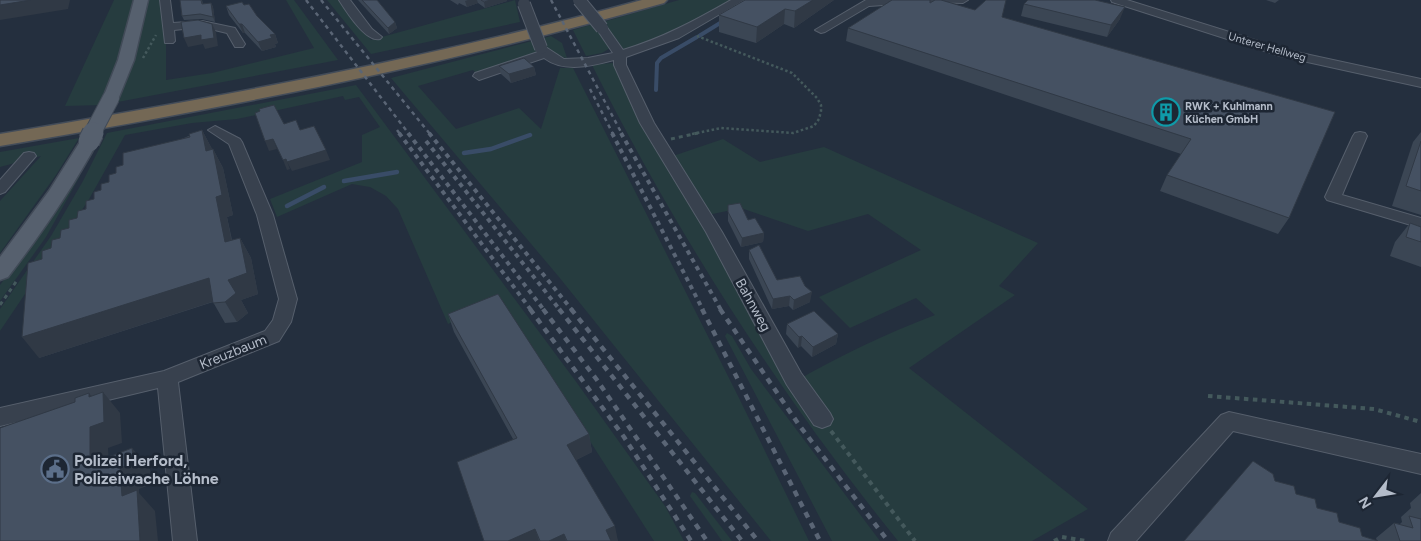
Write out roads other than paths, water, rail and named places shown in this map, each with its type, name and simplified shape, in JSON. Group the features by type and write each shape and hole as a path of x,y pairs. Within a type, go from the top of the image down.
{"highway":[{"path":"0,132 276,82 511,31 631,0"},
{"path":"0,140 128,119 395,67 584,21 659,0"},
{"path":"0,147 65,136 128,119"}],"main road":[{"path":"0,272 44,215 74,170 111,98 126,60 140,0"}],"street":[{"path":"165,0 168,40"},
{"path":"344,0 368,31 376,37"},
{"path":"579,0 620,54"},
{"path":"523,2 543,51 554,60 563,62 589,60 620,54 658,43 684,31 739,0"},
{"path":"821,30 867,3 923,0"},
{"path":"930,0 963,0"},
{"name":"Unterer Hellweg","path":"1116,0 1284,53 1421,83"},
{"path":"168,27 202,24 226,28 231,30 239,44"},
{"path":"479,76 543,51"},
{"name":"Bahnweg","path":"620,54 620,65 647,123 714,232 794,379 822,419"},
{"name":"Kreuzbaum","path":"6,416 167,378 272,336 282,322 288,299 265,215 235,142 215,130"},
{"path":"1360,136 1333,196 1421,223"},
{"path":"0,189 29,156"},
{"path":"167,378 185,541"},
{"path":"6,416 9,437"},
{"path":"1120,541 1229,421 1421,464"}],"waterway":[{"path":"699,36 725,20"},
{"path":"656,90 657,63 661,58 697,37"},
{"path":"464,153 491,149 530,135"},
{"path":"344,181 397,172"},
{"path":"287,206 324,187"}],"railway":[{"path":"306,0 409,134"},
{"path":"321,0 430,134"},
{"path":"551,0 622,134"},
{"path":"590,89 613,134"},
{"path":"397,130 400,134"},
{"path":"399,133 531,310"},
{"path":"408,133 544,310"},
{"path":"429,133 572,310"},
{"path":"612,133 703,310"},
{"path":"621,133 721,310"},
{"path":"426,141 560,310"},
{"path":"530,309 624,437 691,541"},
{"path":"543,309 597,380 707,541"},
{"path":"559,309 742,541"},
{"path":"571,309 758,541"},
{"path":"702,309 820,541"},
{"path":"720,309 799,425 888,541"}],"place":[{"name":"RWK + Kuhlmann Küchen GmbH","path":"1166,112"},
{"name":"Polizei Herford, Polizeiwache Löhne","path":"55,469"}]}
